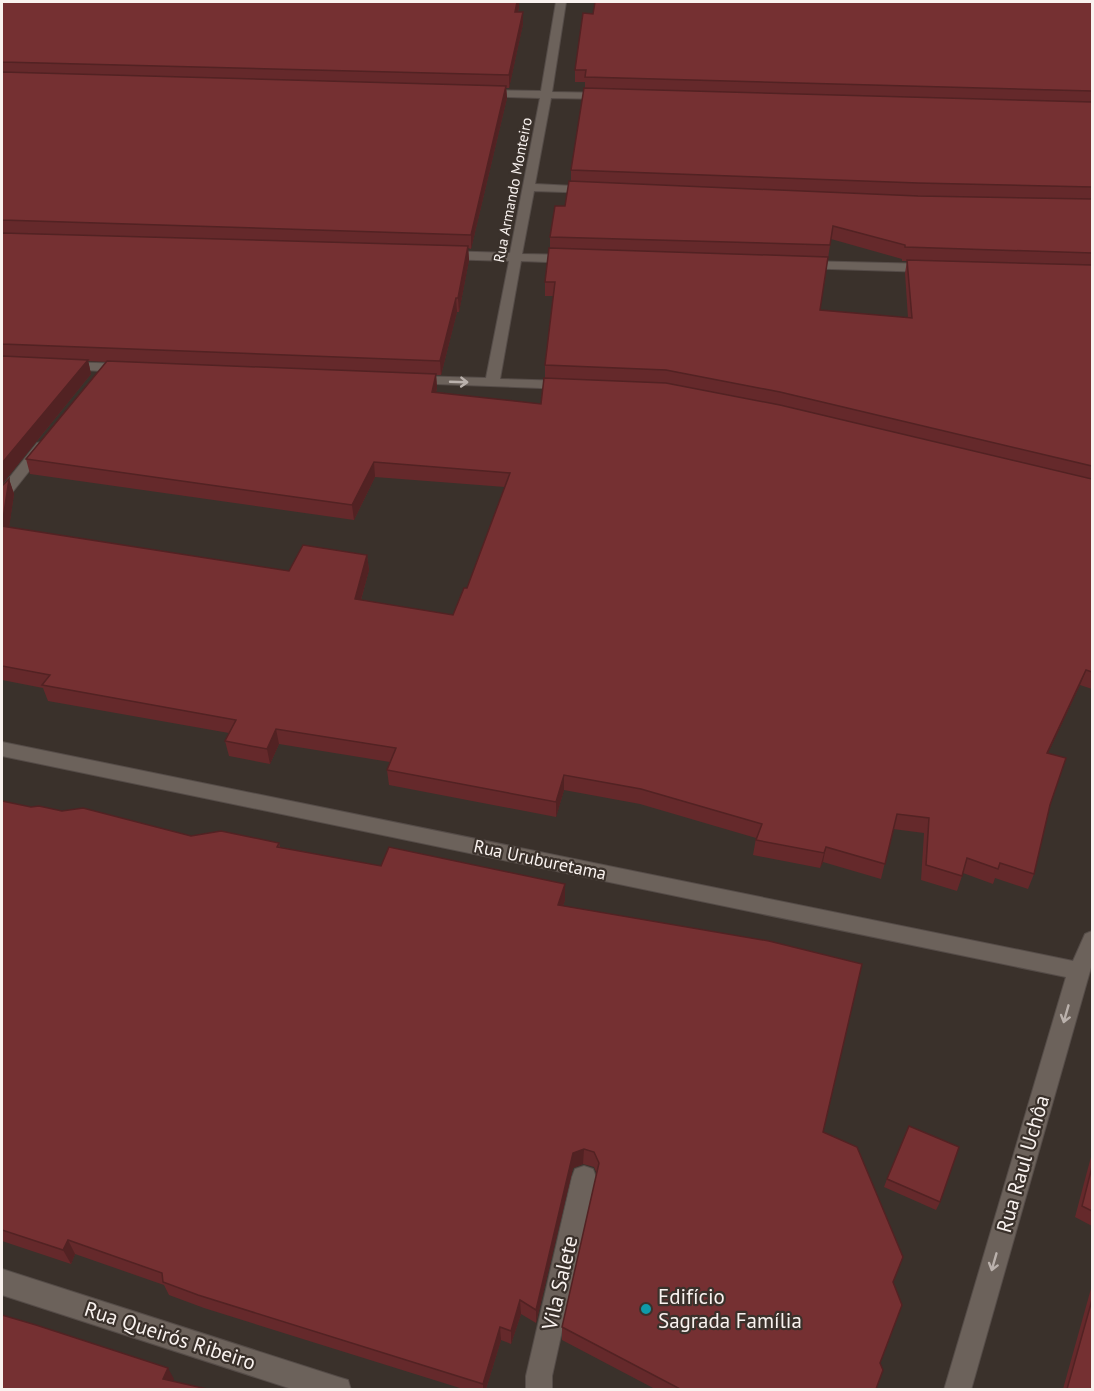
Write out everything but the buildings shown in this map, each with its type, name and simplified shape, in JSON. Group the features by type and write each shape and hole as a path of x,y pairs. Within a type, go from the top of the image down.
{"street":[{"name":"Rua Armando Monteiro","path":"492,383 561,2"},
{"path":"466,92 616,96"},
{"path":"529,187 600,190"},
{"path":"434,254 590,259"},
{"path":"788,265 941,269"},
{"path":"48,365 142,369"},
{"path":"94,383 107,367"},
{"path":"400,380 578,386"},
{"path":"2,495 51,435"},
{"name":"Rua Uruburetama","path":"2,749 1079,971"},
{"name":"Rua Raul Uchôa","path":"957,1389 1079,971 1092,940"},
{"name":"Vila Salete","path":"539,1389 539,1376 584,1177"},
{"name":"Rua Queirós Ribeiro","path":"2,1282 338,1389"}],"place":[{"name":"Edifício Sagrada Família","path":"646,1309"}]}
